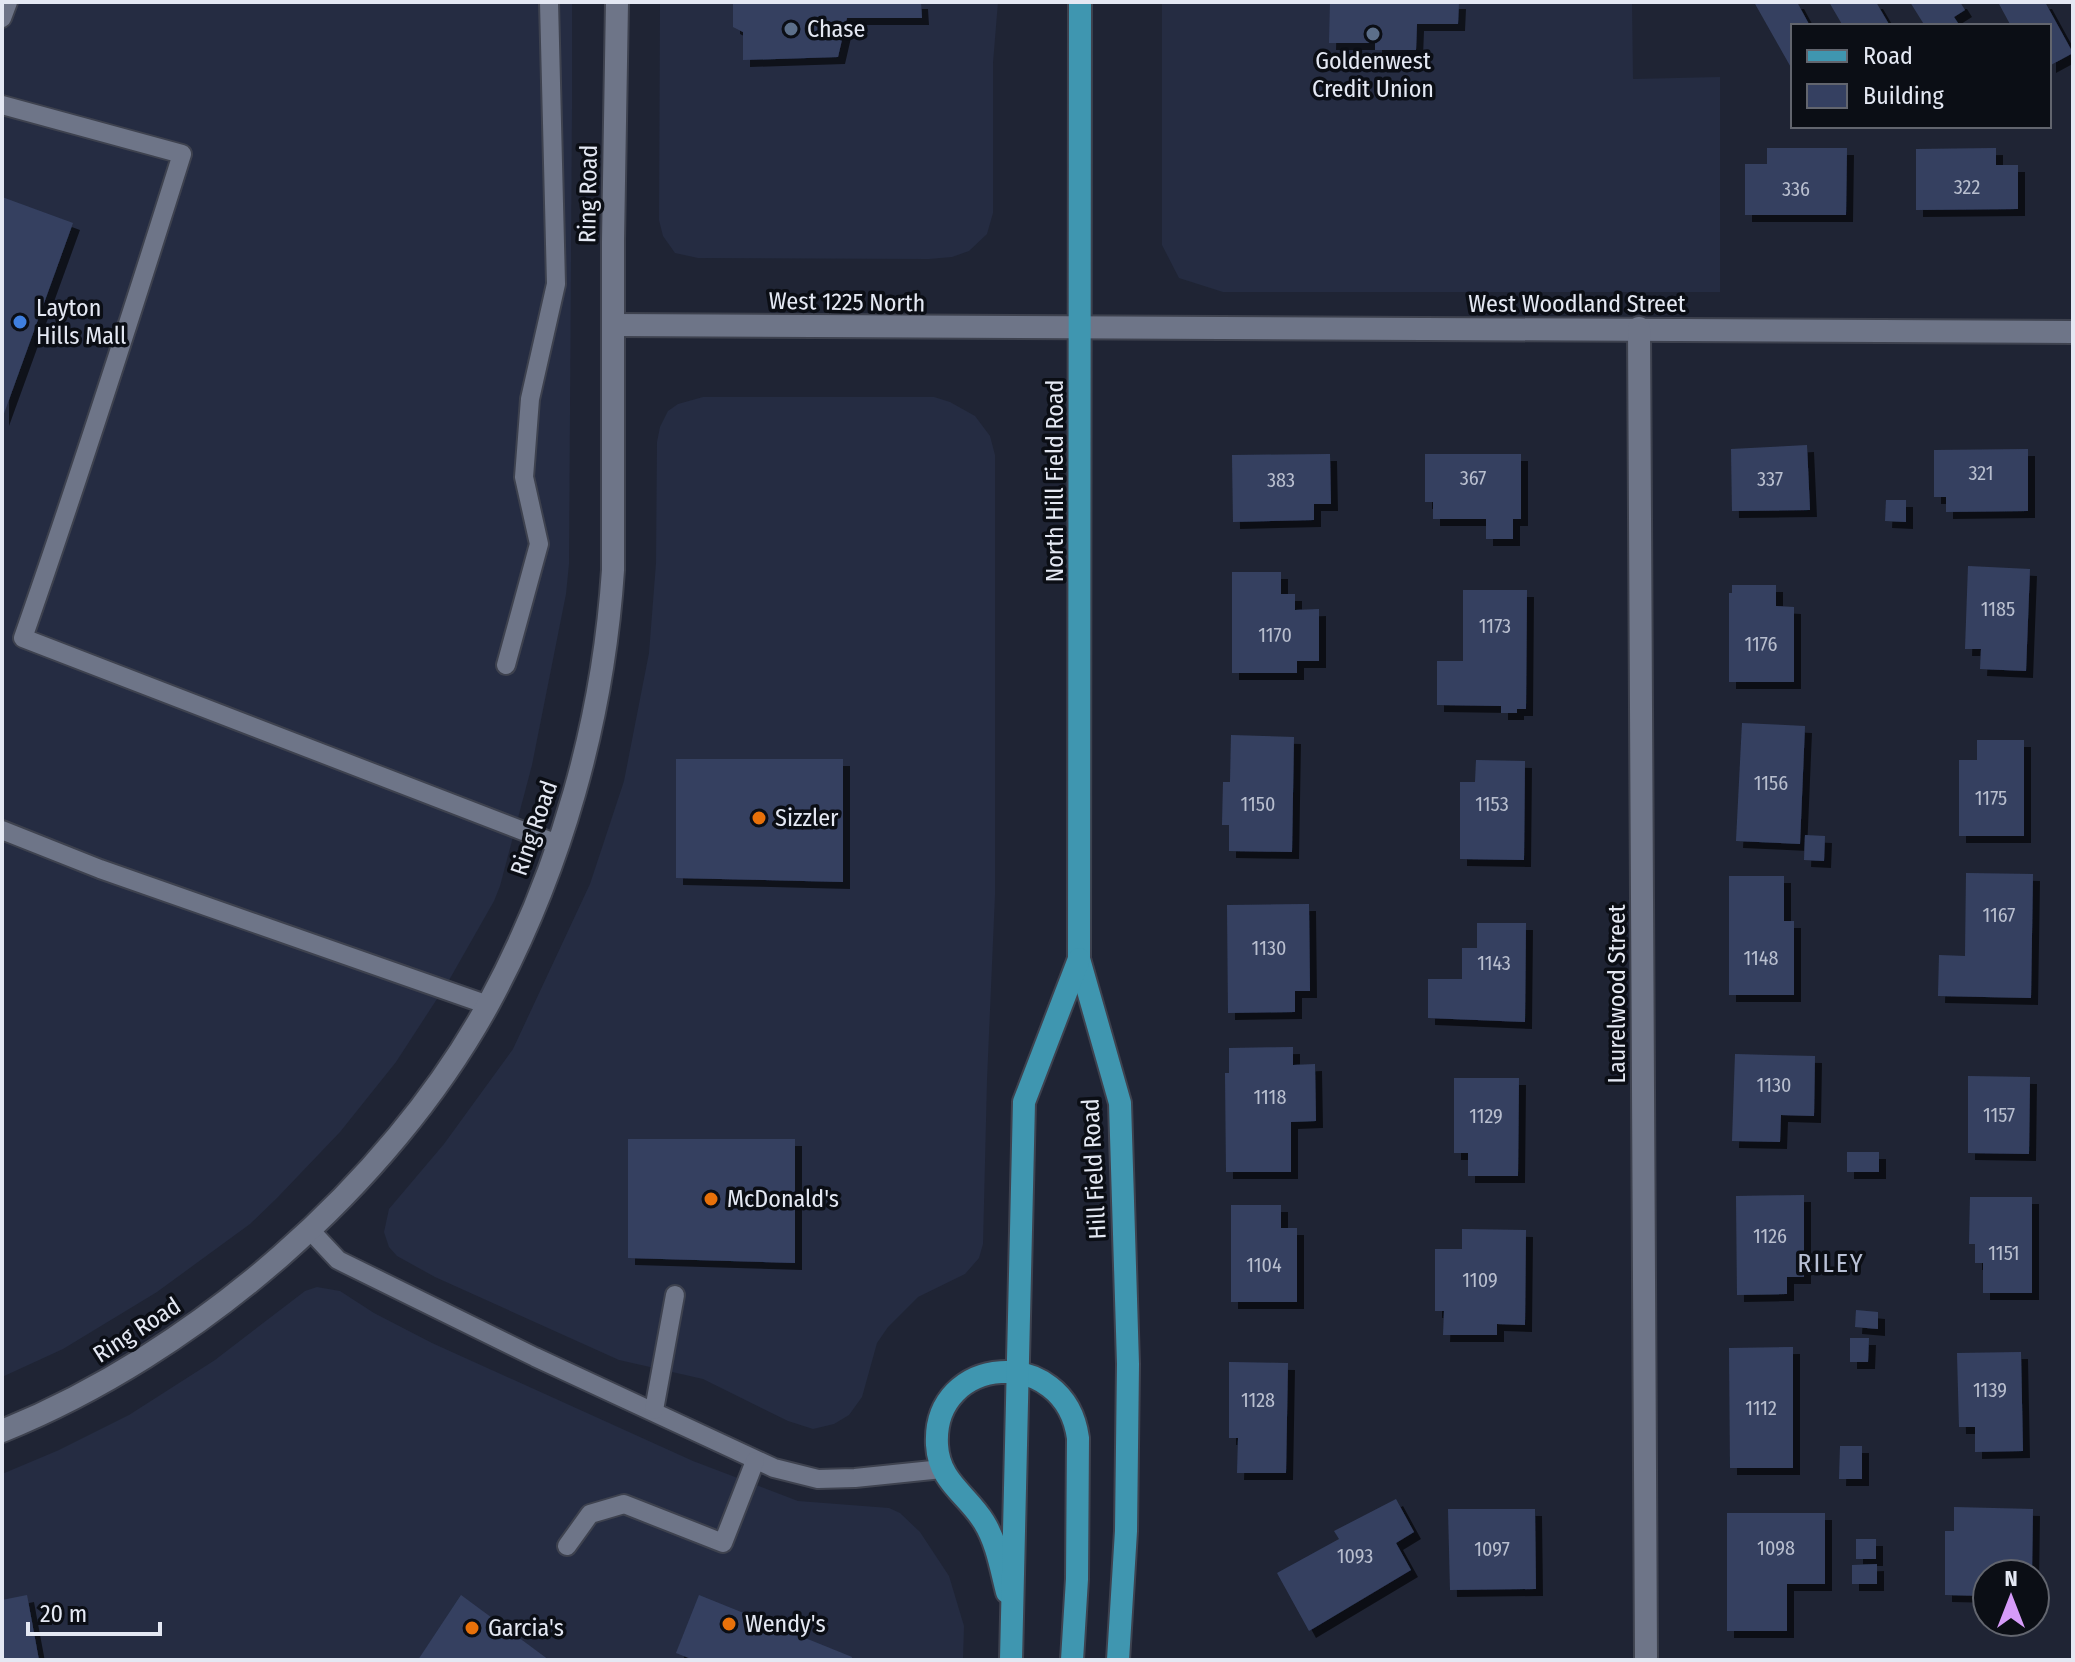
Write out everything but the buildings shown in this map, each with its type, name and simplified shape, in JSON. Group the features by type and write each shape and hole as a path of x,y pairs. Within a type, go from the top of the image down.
{"main road":[{"name":"North Hill Field Road","path":"1079,959 1080,2"},
{"path":"1011,1660 1024,1102 1079,959"},
{"name":"Hill Field Road","path":"1079,959 1120,1103 1128,1364 1126,1545 1118,1660"},
{"path":"1014,1626 1000,1563 986,1526 952,1487 942,1469 937,1432 951,1399 963,1386 993,1373 1018,1373 1042,1379 1069,1408 1077,1430 1077,1579 1072,1660"}],"street":[{"name":"Ring Road","path":"2,1431 96,1388 191,1327 264,1270 309,1229 358,1180 421,1105 488,1005 519,940 575,794 592,727 611,603 617,2"},
{"name":"West 1225 North","path":"613,325 1082,331"},
{"name":"West Woodland Street","path":"1082,331 1639,328 2073,332"},
{"name":"Laurelwood Street","path":"1639,328 1646,1660"}],"lane":[{"path":"2,18 8,2"},
{"path":"506,665 539,544 524,477 530,399 556,284 549,2"},
{"path":"2,105 182,154 126,336 23,638 557,844"},
{"path":"2,830 100,869 488,1005"},
{"path":"309,1229 338,1260 755,1461 818,1479 942,1469"},
{"path":"654,1410 675,1295"},
{"path":"567,1546 590,1514 624,1504 723,1543 755,1461"}],"shaded area":[{"path":"2,2 572,2 572,105 569,564 566,594 532,765 494,901 448,982 396,1062 340,1132 277,1198 250,1224 157,1292 63,1349 2,1377"},
{"path":"660,2 998,2 993,63 993,213 987,234 969,251 952,257 929,259 698,258 675,253 663,236 659,220"},
{"path":"1162,2 1632,2 1633,79 1720,77 1720,292 1223,292 1179,278 1162,245"},
{"path":"703,397 934,397 975,416 990,436 995,455 995,895 983,1244 979,1258 965,1274 918,1297 888,1327 877,1343 862,1397 849,1415 834,1424 813,1429 788,1421 703,1379 619,1360 435,1277 397,1256 389,1247 384,1232 389,1209 444,1144 513,1049 590,884 624,781 649,653 656,563 657,442 660,427 668,411 678,404"},
{"path":"317,1287 340,1291 374,1313 432,1343 693,1461 798,1501 889,1508 900,1513 920,1532 949,1576 964,1626 963,1660 2,1660 2,1474 129,1415 215,1360 305,1291"}],"place":[{"name":"Chase","path":"791,29"},
{"name":"Goldenwest Credit Union","path":"1373,34"},
{"name":"Layton Hills Mall","path":"20,322"},
{"name":"Sizzler","path":"759,818"},
{"name":"McDonald's","path":"711,1199"},
{"name":"Wendy's","path":"729,1624"},
{"name":"Garcia's","path":"472,1628"}],"district":[{"name":"RILEY","path":"1831,1263"}]}
